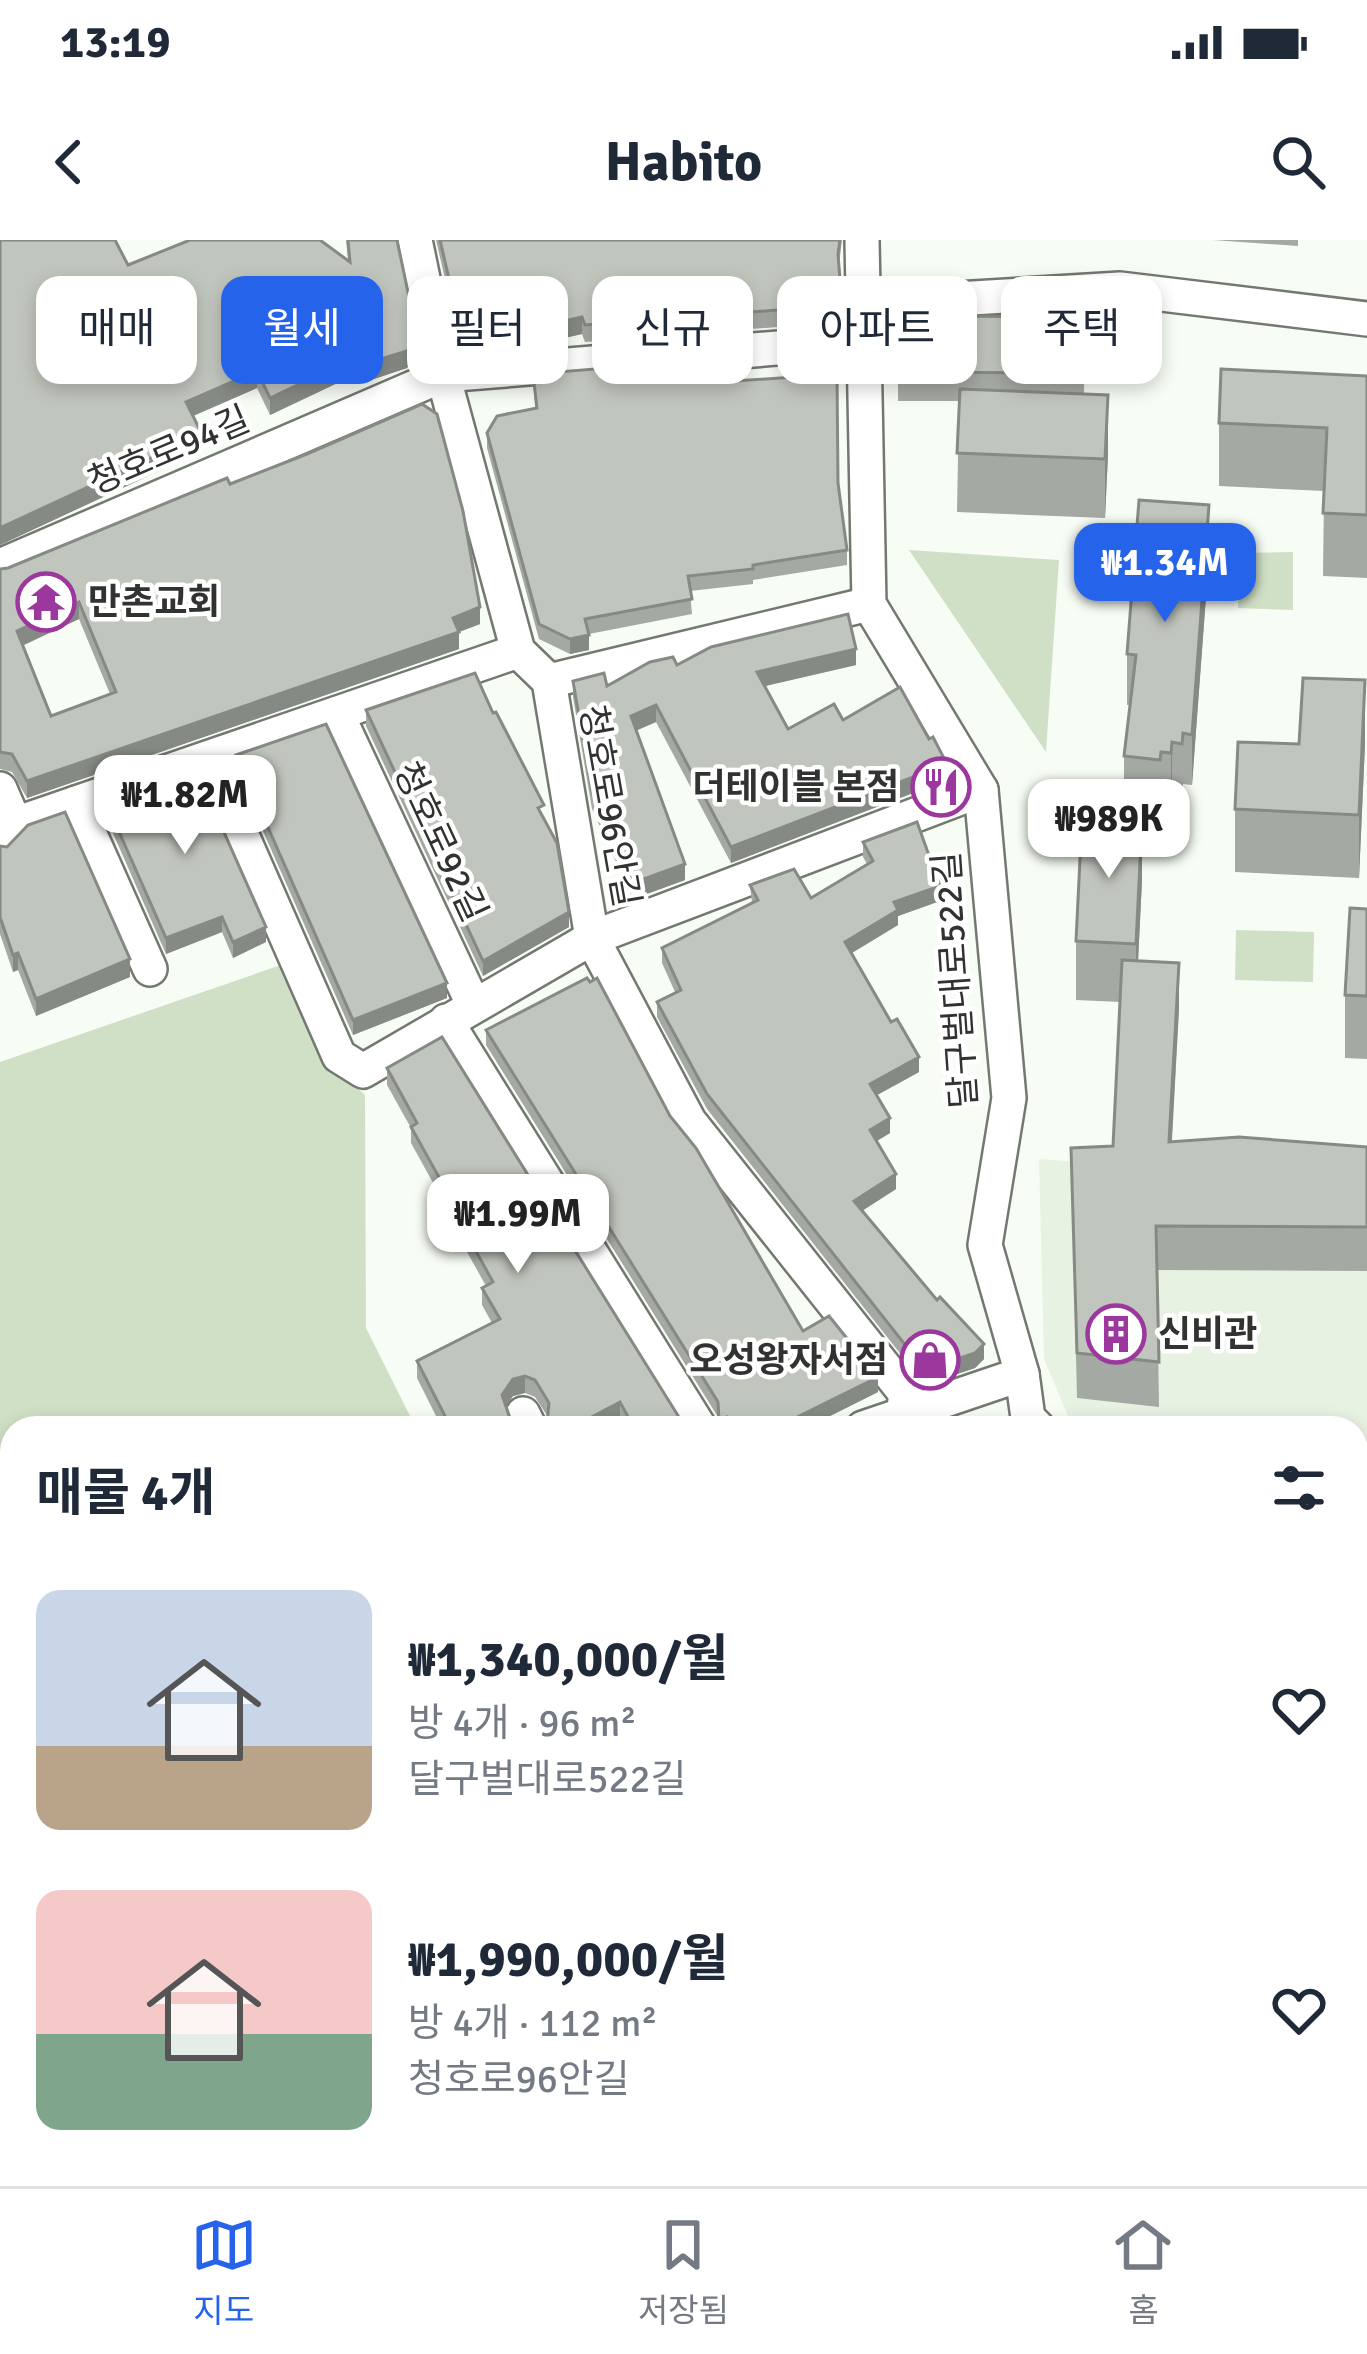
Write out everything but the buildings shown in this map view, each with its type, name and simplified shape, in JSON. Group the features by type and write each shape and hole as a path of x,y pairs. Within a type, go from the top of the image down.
{"street":[{"path":"416,240 423,276"},
{"path":"862,240 863,276"},
{"path":"977,298 1120,289 1367,319"},
{"name":"청호로94길","path":"568,364 777,348"},
{"name":"청호로94길","path":"0,566 420,384"},
{"path":"0,789 7,834 76,802 518,651 446,384"},
{"path":"549,681 869,604 866,384"},
{"name":"달구벌대로522길","path":"869,604 981,790 1009,1098 986,1245 1022,1374 1028,1416"},
{"name":"청호로96안길","path":"518,651 549,681 592,938 689,1121 905,1394 902,1416"},
{"name":"청호로92길","path":"337,714 459,1012"},
{"path":"208,758 339,1056 363,1070 592,938"},
{"name":"달구벌대로522길","path":"592,938 981,790"},
{"path":"76,802 150,969"},
{"path":"459,1012 693,1416"},
{"path":"914,1416 1022,1374"}],"shaded area":[{"path":"909,550 1059,560 1046,752"},
{"path":"1293,552 1293,610 1238,608 1240,553"},
{"path":"1236,930 1314,932 1313,982 1235,980"},
{"path":"284,964 324,1054 365,1095 366,1328 410,1416 0,1416 0,1062"},
{"path":"1039,1159 1367,1184 1367,1416 1068,1416 1044,1359"}],"place":[{"name":"만촌교회","path":"46,602"},
{"name":"더테이블 본점","path":"941,787"},
{"name":"신비관","path":"1116,1334"},
{"name":"오성왕자서점","path":"930,1360"}]}
